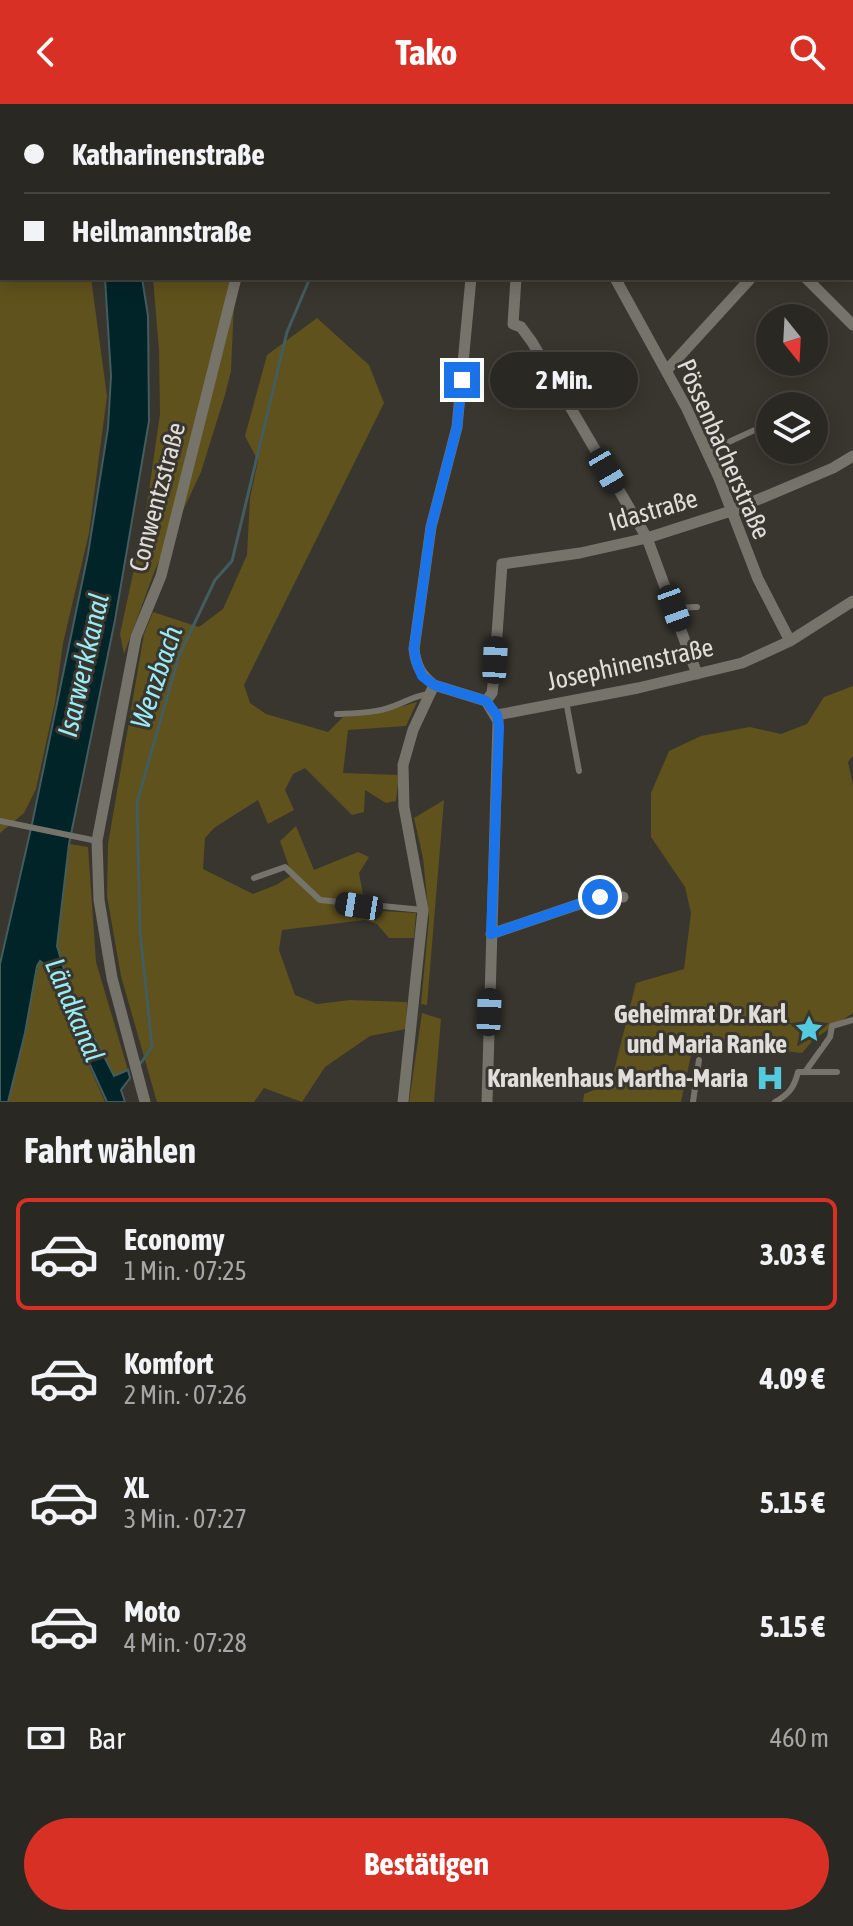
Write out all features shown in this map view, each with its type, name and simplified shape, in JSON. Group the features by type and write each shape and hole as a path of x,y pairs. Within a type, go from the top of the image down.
{"street":[{"name":"Conwentzstraße","path":"145,1102 112,978 99,900 97,841 136,637 161,576 235,280"},
{"path":"471,280 457,427 431,527 415,636 416,661 422,676 433,690 486,701 497,715 499,727 487,1102"},
{"path":"516,280 513,324 521,327 532,342 647,538 697,674"},
{"name":"Pössenbacherstraße","path":"616,280 686,407 758,579 790,641"},
{"path":"666,371 749,280"},
{"path":"808,280 853,325"},
{"name":"Idastraße","path":"486,701 492,693 494,677 502,564 580,553 647,538 731,511 833,468 853,456"},
{"name":"Josephinenstraße","path":"497,715 742,662 790,641 853,601"},
{"path":"403,1102 423,910 404,807 403,765 413,730 433,690"},
{"path":"491,934 600,897 623,897"}],"lane":[{"path":"707,452 756,429"},
{"path":"674,608 697,607"},
{"path":"337,714 381,710 433,690"},
{"path":"566,701 579,771"},
{"path":"0,821 97,841"},
{"path":"254,878 285,867 320,900 423,910"},
{"path":"805,1072 830,1037 832,1026 853,1020"},
{"path":"693,1102 699,1060"},
{"path":"775,1102 795,1087 798,1072 837,1072"}],"shaded area":[{"path":"0,280 91,280 107,396 89,533 63,643 55,702 36,789 24,813 0,833"},
{"path":"153,280 235,280 231,371 225,395 201,472 155,570 124,654 120,634 145,518 160,414"},
{"path":"317,318 369,365 384,403 244,685 250,703 266,714 328,732 343,717 390,710 417,702 406,726 348,730 343,773 399,775 396,801 386,803 365,790 364,812 352,815 305,768 293,774 285,790 294,810 268,824 258,800 214,828 205,838 203,869 253,894 276,885 292,875 280,841 296,826 314,870 358,852 369,857 359,873 366,910 416,913 414,938 389,938 377,924 365,920 282,930 279,950 295,995 317,1004 350,1000 407,1002 406,1029 370,1036 325,1067 302,1102 264,1088 254,1102 157,1102 121,976 107,896 108,844 144,634 153,612 199,627 223,609 247,555 250,498 258,461 245,436 267,355"},
{"path":"853,686 853,756 848,762 853,785 853,1013 814,1039 802,1053 694,1041 681,1102 583,1102 584,1094 611,1083 636,983 684,969 691,913 685,887 651,837 651,793 669,751 701,736 750,727 781,734 807,724 824,697"},
{"path":"444,800 427,1005 421,1004 429,918 423,858 414,818"},
{"path":"69,844 88,847 96,962 128,1070 114,1077 70,990 57,946"},
{"path":"39,961 44,964 105,1102 8,1102"},
{"path":"422,1013 441,1019 434,1102 409,1102"}],"water":[{"path":"105,280 142,280 148,316 149,421 115,620 69,844 57,946 70,990 114,1076 128,1070 130,1078 121,1090 125,1102 107,1102 40,961 8,1102 0,1102 0,964 88,554 108,428 111,376"}],"waterway":[{"name":"Wenzbach","path":"138,1067 152,1047 140,931 137,802 179,656 215,580 232,561 287,332 309,280"}],"place":[{"name":"Geheimrat Dr. Karl und Maria Ranke","path":"809,1029"},
{"name":"Krankenhaus Martha-Maria","path":"770,1078"}],"route":[{"path":"462,380 457,427 431,527 415,636 416,661 422,676 434,685 486,701 497,715 491,934 600,897"}],"water label":[{"name":"Isarwerkkanal","path":"83,665"},
{"name":"Ländkanal","path":"75,1010"}]}
